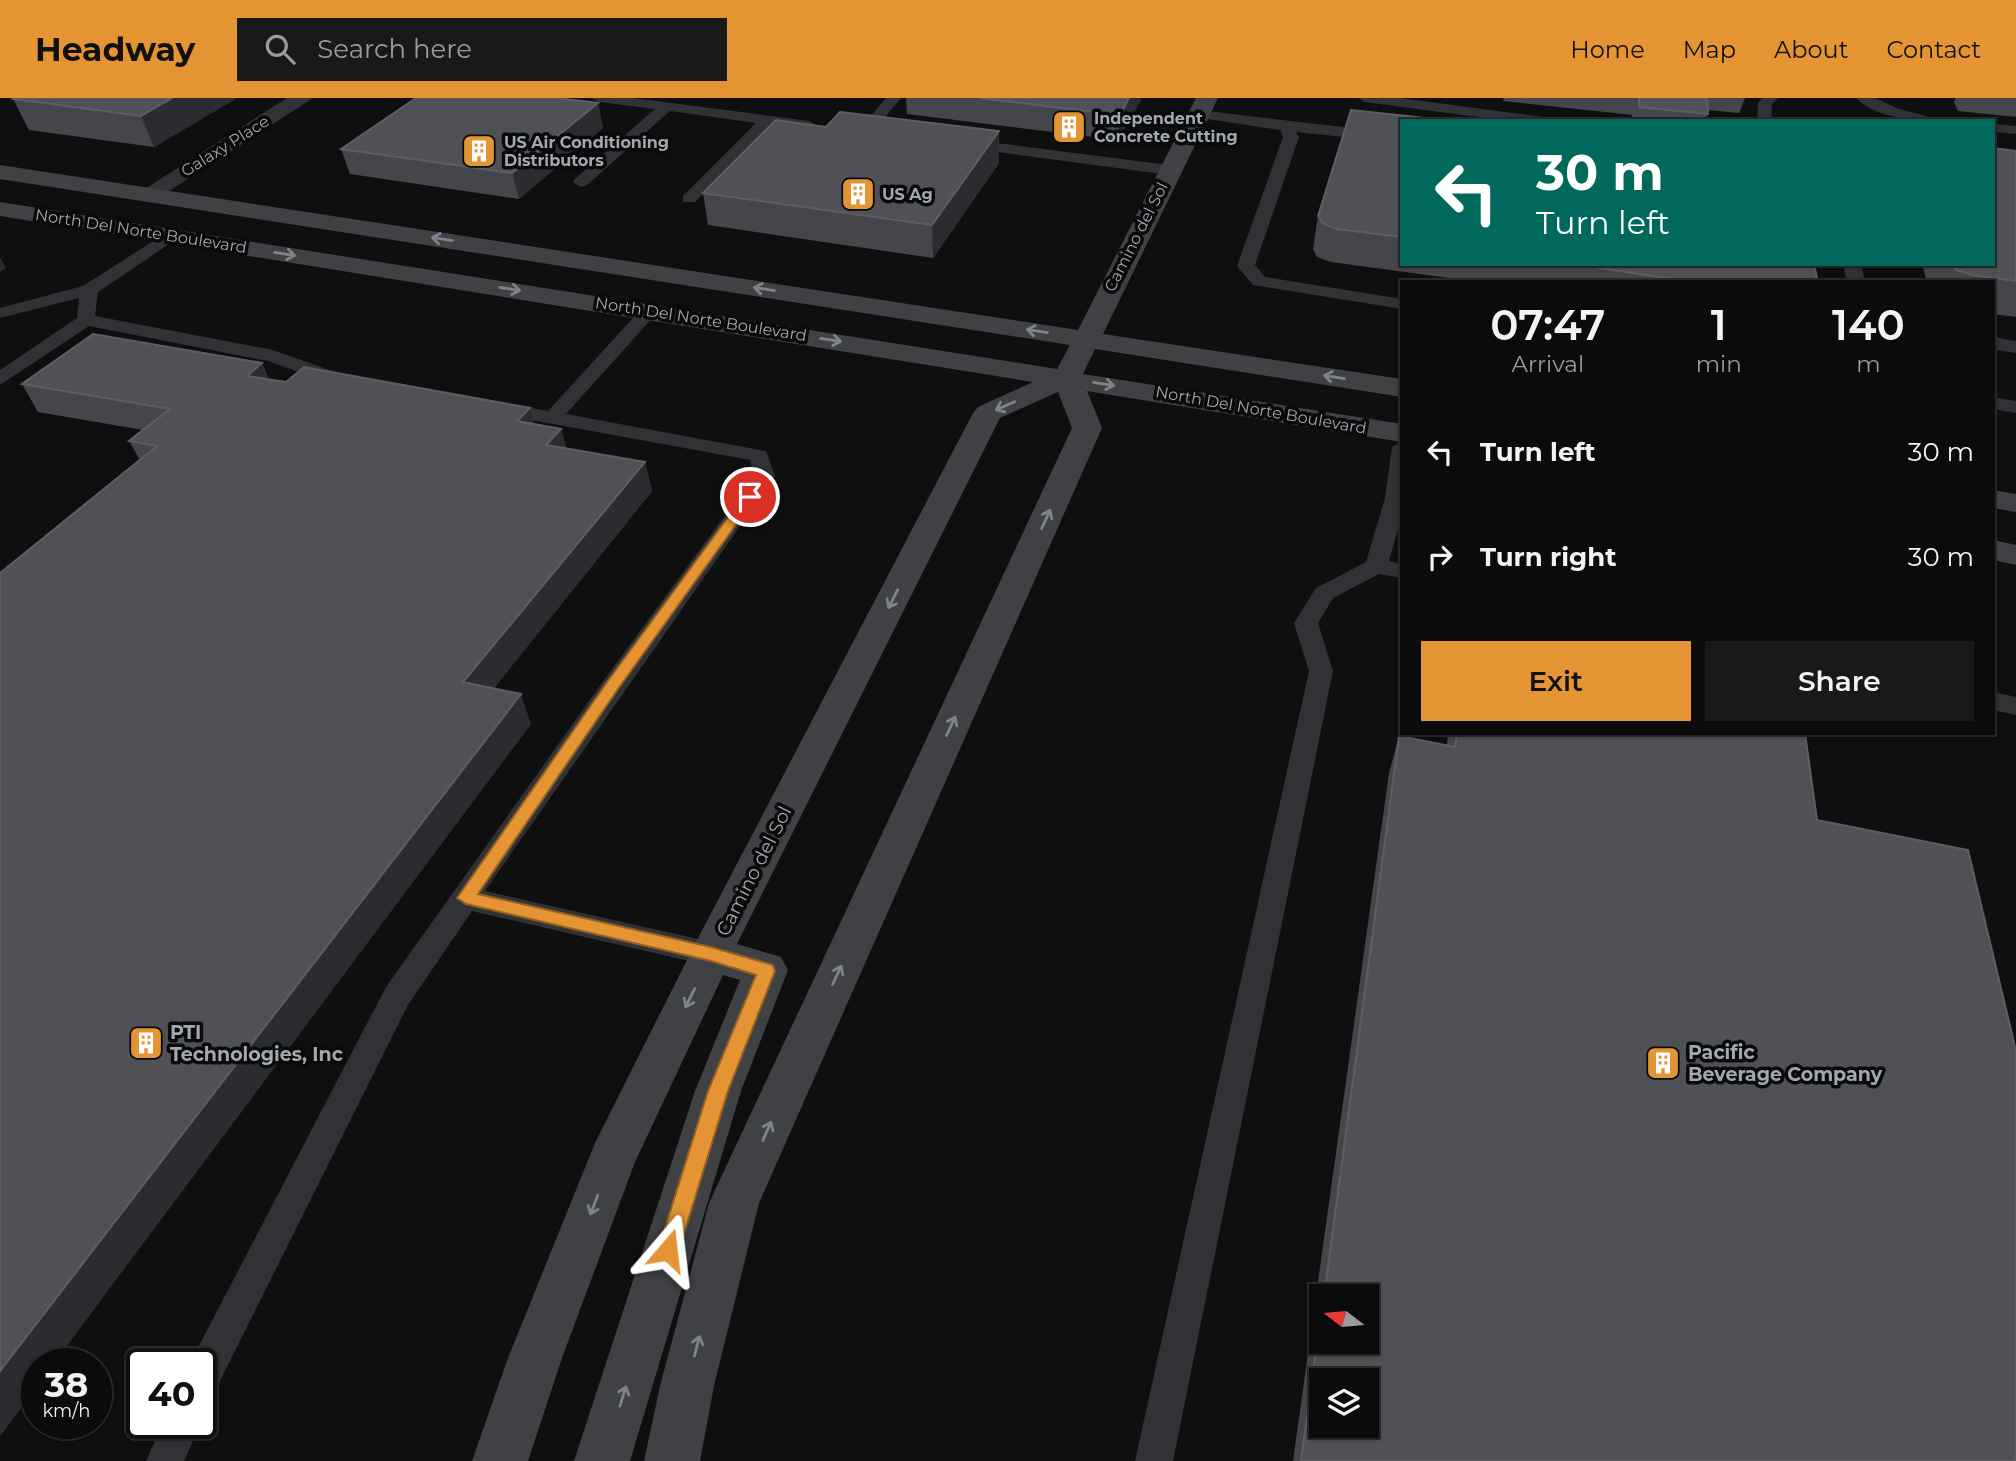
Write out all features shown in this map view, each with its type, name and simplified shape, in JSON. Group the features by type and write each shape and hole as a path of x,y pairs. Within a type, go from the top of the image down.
{"street":[{"name":"Galaxy Place","path":"149,194 302,98"},
{"name":"Camino del Sol","path":"500,1461 535,1358 612,1158 711,954 988,414 1076,358 1203,106"},
{"name":"North Del Norte Boulevard","path":"0,172 149,194 1076,358 1400,433"},
{"name":"North Del Norte Boulevard","path":"0,209 649,311 1076,358 1400,388"},
{"path":"672,1461 687,1386 734,1203 1087,428 1076,358"},
{"path":"1995,499 2016,503"},
{"path":"1995,550 2016,555"},
{"path":"602,1461 718,1091 766,971 711,954"}],"lane":[{"path":"599,98 640,100 666,107 828,127"},
{"path":"865,132 894,98"},
{"path":"1365,98 1441,103 1533,119"},
{"path":"1764,119 1765,103 1771,98"},
{"path":"1863,98 1895,112 1928,119"},
{"path":"1203,106 1285,126 1400,139"},
{"path":"581,182 666,107"},
{"path":"689,199 767,120"},
{"path":"1285,126 1291,137 1245,266 1259,281 1400,304"},
{"path":"1995,128 2016,130"},
{"path":"944,142 1169,170"},
{"path":"0,313 89,290 169,236"},
{"path":"86,320 89,290"},
{"path":"552,418 649,311"},
{"path":"0,379 86,320 273,356 354,383"},
{"path":"1995,343 2016,347"},
{"path":"217,1349 397,996 612,686 765,476 759,455 468,403"},
{"path":"1995,403 2016,407"},
{"path":"1154,1461 1321,671 1307,622 1324,593 1389,568 1400,464"},
{"path":"1995,701 2016,706"},
{"path":"466,898 711,954"},
{"path":"165,1461 175,1439"}],"building":[{"path":"172,98 141,116 13,99"},
{"name":"US Air Conditioning Distributors","path":"416,98 557,98 598,103 512,173 341,149"},
{"path":"979,98 1129,98 1120,115"},
{"path":"1639,98 1707,98 1708,114 1639,107"},
{"path":"1351,110 1434,119 1400,119 1400,237 1337,229 1323,224 1318,216"},
{"path":"840,112 999,131 932,225 703,193 776,120 826,127"},
{"path":"1995,148 2016,151 2016,281 1957,270 1952,266 1995,266"},
{"path":"1586,266 1814,266 1818,280 1680,280"},
{"name":"PTI Technologies, Inc","path":"93,334 262,363 247,376 286,382 304,367 530,408 517,421 561,429 546,445 645,462 463,682 521,694 0,1371 0,573 157,446 129,441 170,409 22,384"},
{"name":"Pacific Beverage Company","path":"1457,735 1805,735 1817,820 1968,850 2016,1051 2016,1461 1301,1461 1309,1402 1309,1438 1379,1438 1379,1368 1314,1368 1316,1354 1379,1354 1379,1284 1326,1284 1399,736 1455,747"}],"place":[{"name":"Independent Concrete Cutting","path":"1069,127"},
{"name":"US Air Conditioning Distributors","path":"479,151"},
{"name":"US Ag","path":"858,194"},
{"name":"PTI Technologies, Inc","path":"146,1043"},
{"name":"Pacific Beverage Company","path":"1663,1063"}],"route":[{"path":"668,1250 718,1091 766,971 711,954 466,898 612,686 750,497"}]}
